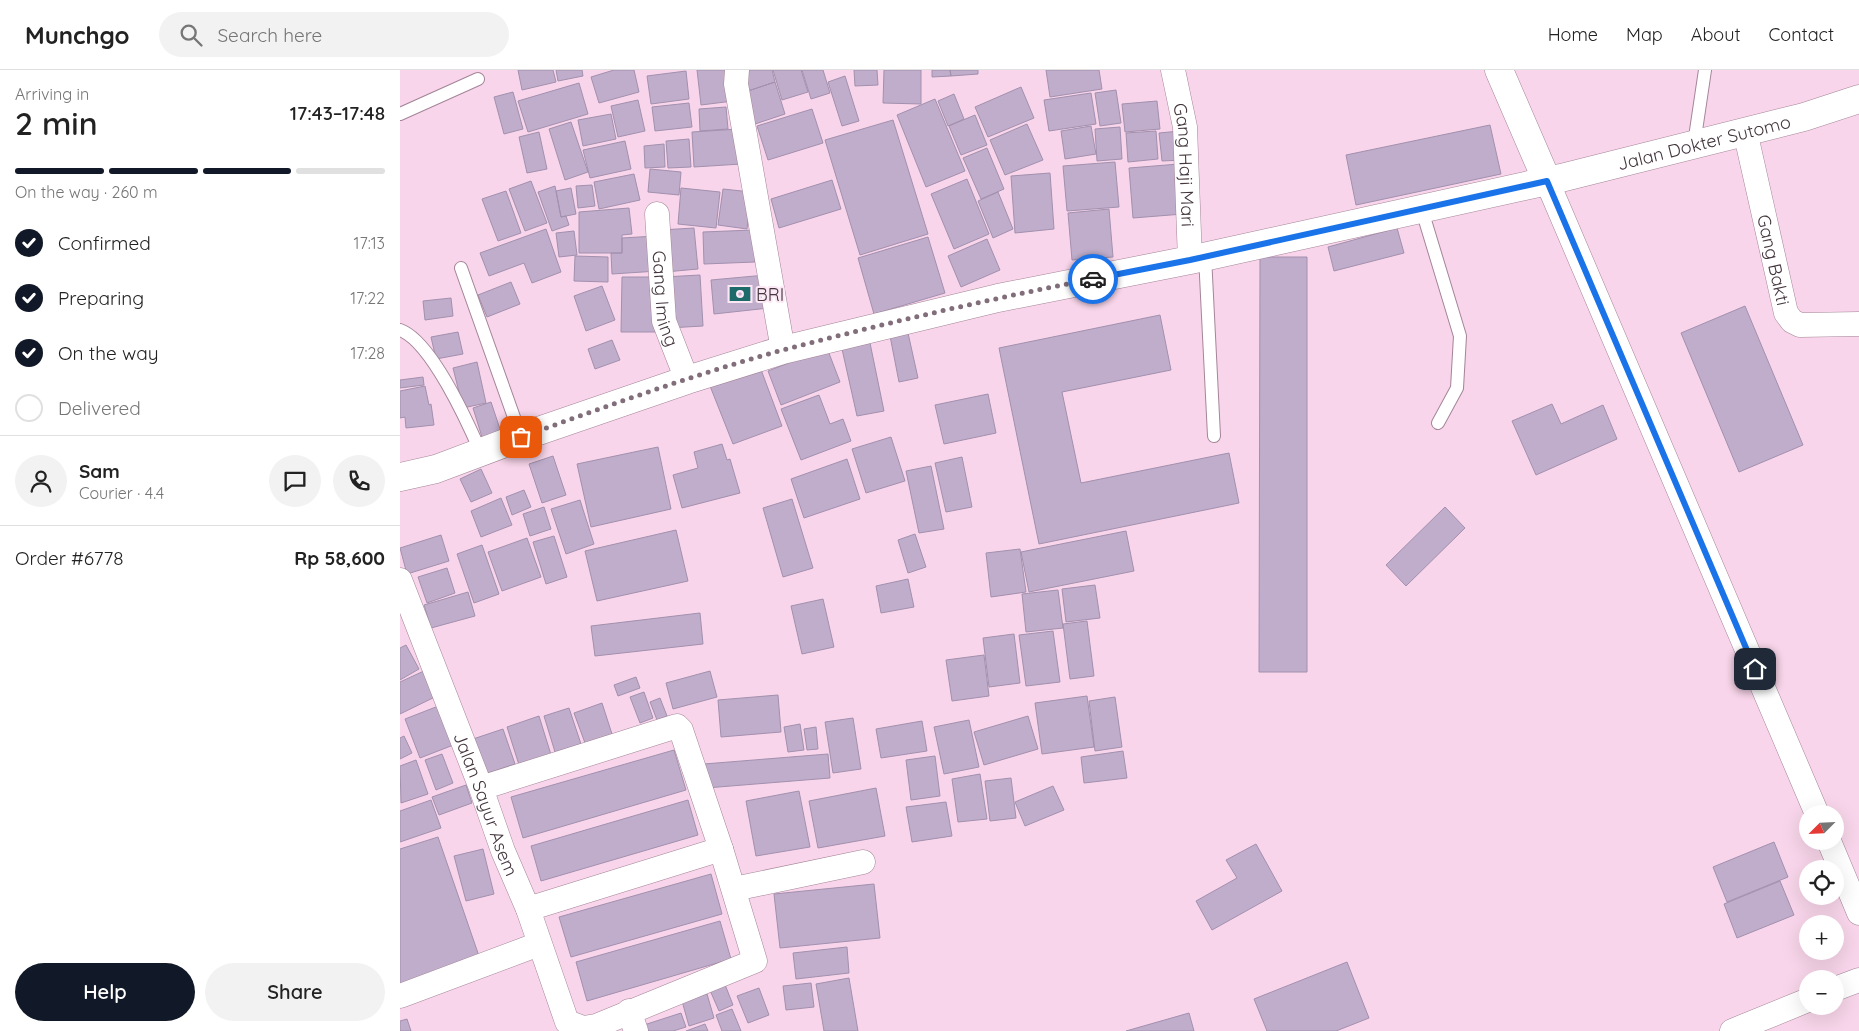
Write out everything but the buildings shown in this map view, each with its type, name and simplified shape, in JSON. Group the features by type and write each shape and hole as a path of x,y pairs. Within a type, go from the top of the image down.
{"main road":[{"path":"1499,70 1554,180"},
{"name":"Jalan Dokter Sutomo","path":"400,477 436,469 521,437 686,380 783,350 998,298 1197,258 1421,207 1554,180 1804,117 1859,99"}],"street":[{"path":"737,70 736,84 783,350"},
{"name":"Gang Haji Mari","path":"1173,70 1185,127 1197,258"},
{"name":"Gang Bakti","path":"1745,131 1786,313 1792,321 1800,325 1859,324"},
{"path":"1554,180 1813,805"},
{"name":"Gang Iming","path":"657,214 664,321 686,380"},
{"name":"Jalan Sayur Asem","path":"400,580 481,788 503,852 528,909 564,1018 572,1026 583,1028 632,1021"},
{"path":"481,788 677,726 681,730 722,850 755,961 632,1021"},
{"path":"528,909 722,850"},
{"path":"1832,850 1859,913"},
{"path":"734,889 862,862"},
{"path":"400,996 539,944"},
{"path":"1844,986 1859,980"},
{"path":"1732,1031 1799,1004"}],"lane":[{"path":"1694,144 1705,70"},
{"path":"400,114 478,79"},
{"path":"1421,207 1460,336 1457,388 1438,423"},
{"path":"1197,258 1214,436"},
{"path":"461,268 521,437"},
{"path":"400,330 406,332 428,354 471,428 481,453"}],"way so far":[{"path":"521,437 686,380 783,350 998,298 1093,279"}],"place":[{"name":"BRI","path":"740,294"}],"route":[{"path":"1093,279 1190,260 1421,207 1547,181 1755,669"}]}
